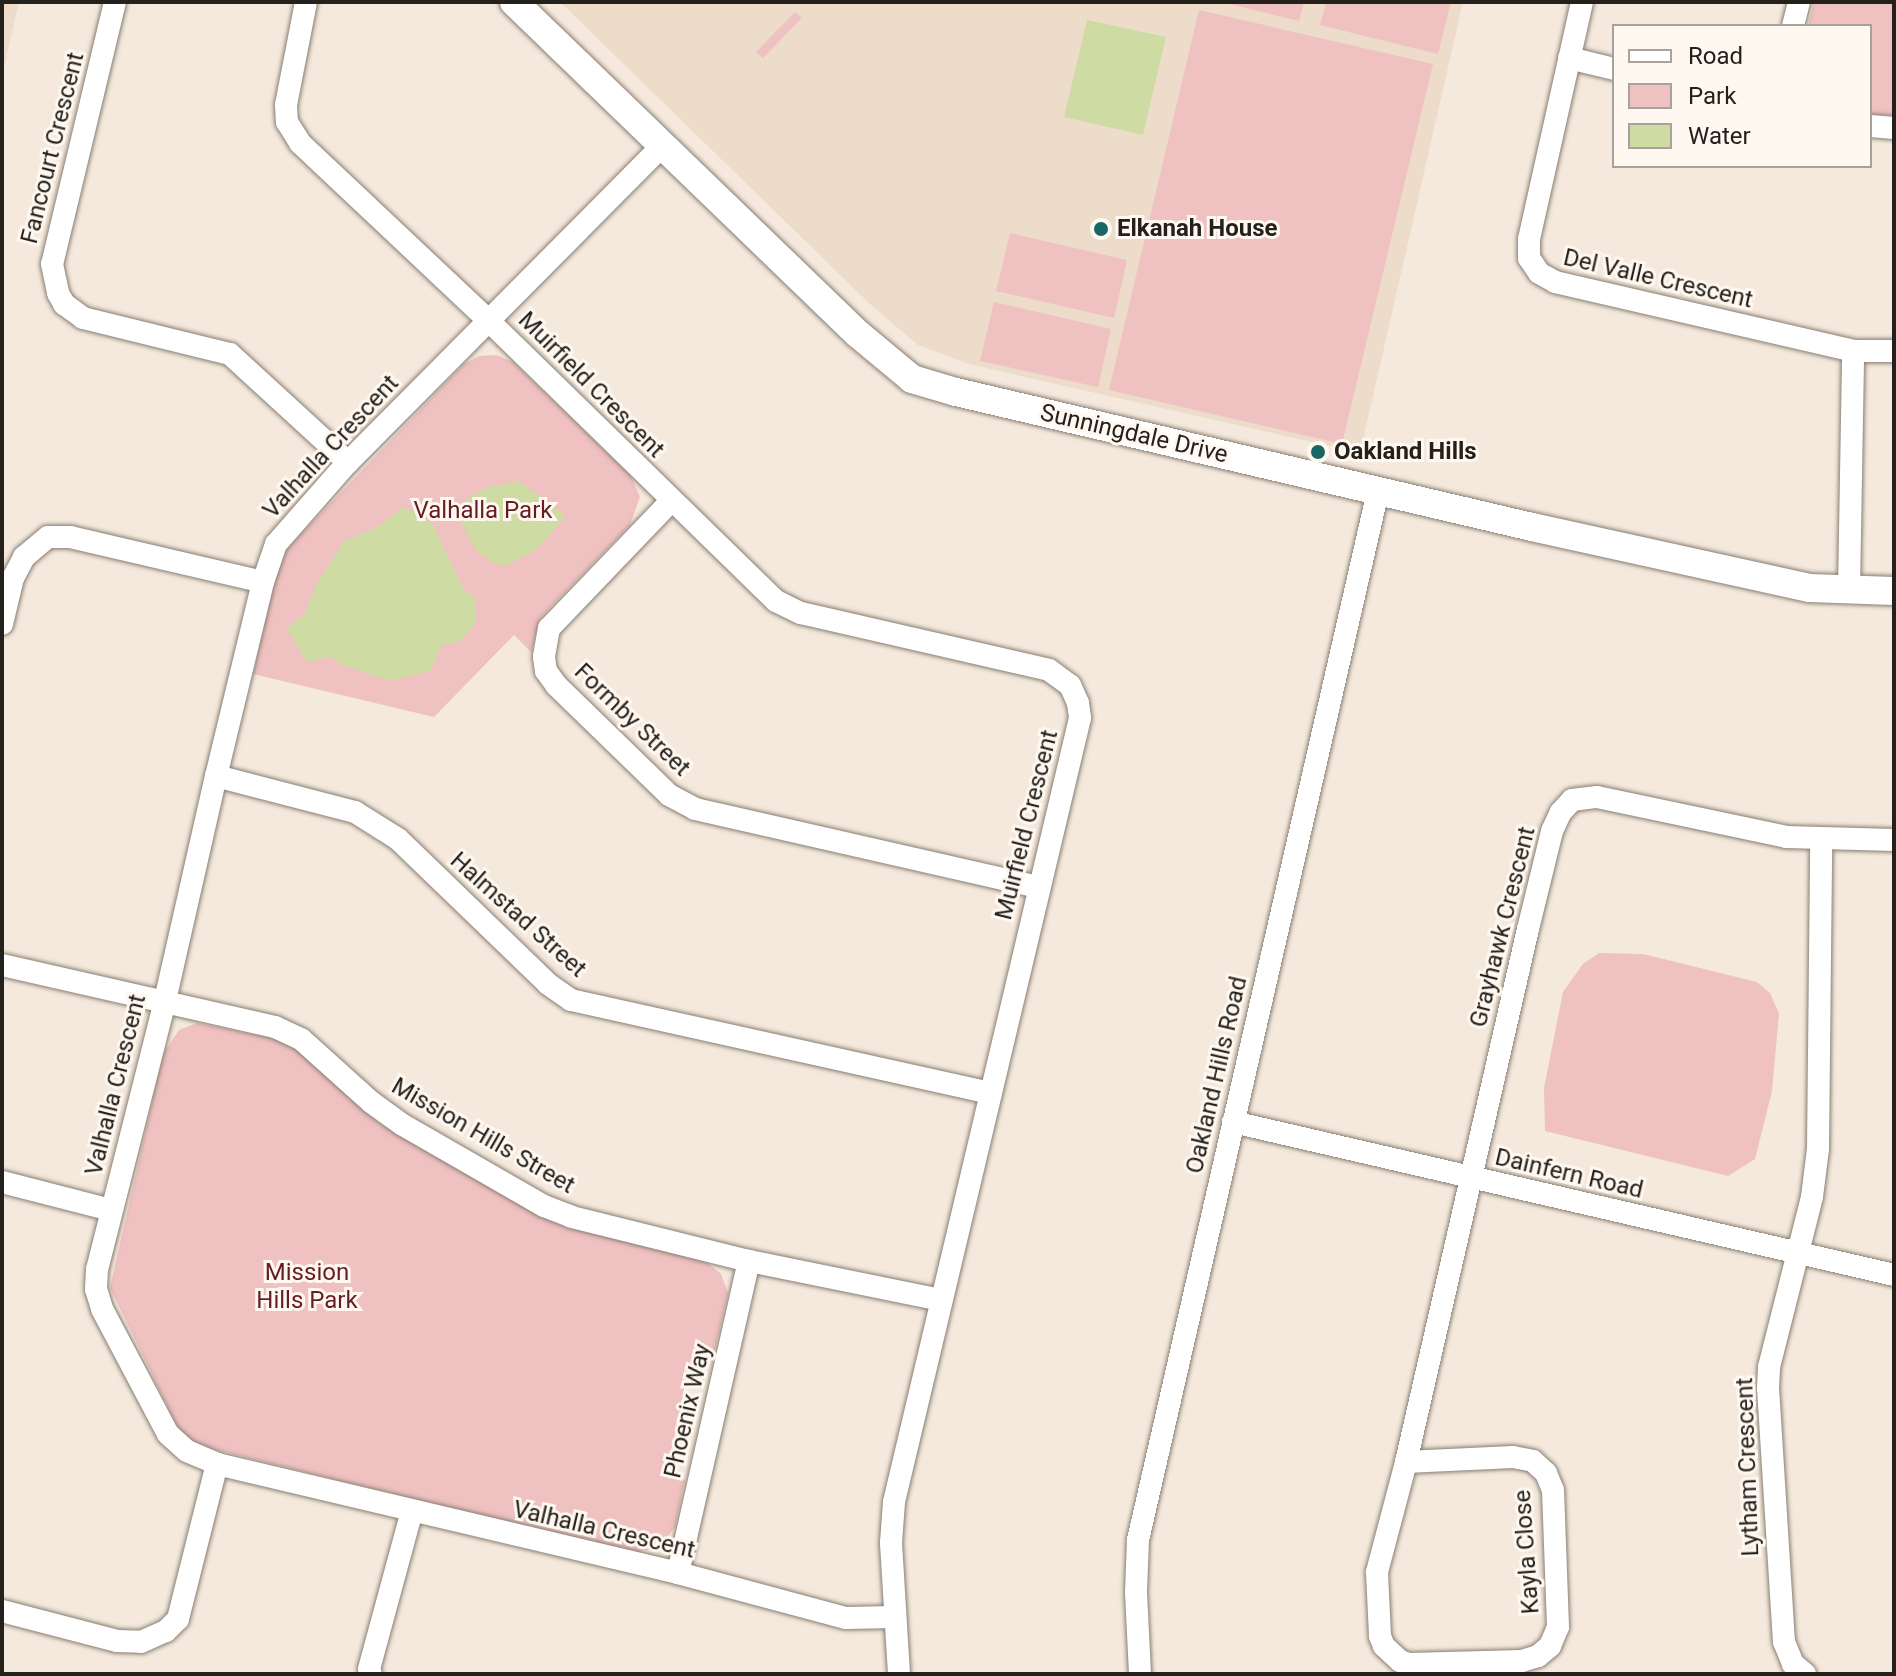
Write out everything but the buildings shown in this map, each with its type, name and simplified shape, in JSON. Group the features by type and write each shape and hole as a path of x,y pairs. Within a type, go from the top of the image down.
{"street":[{"name":"Fancourt Crescent","path":"115,2 52,264 58,293 64,304 83,318 230,354 348,462"},
{"path":"306,2 286,105 287,122 300,143 489,321"},
{"name":"Sunningdale Drive","path":"514,2 858,334 912,379 1378,491 1809,588 1894,591"},
{"name":"Del Valle Crescent","path":"1582,2 1529,239 1529,258 1539,273 1555,282 1853,351 1894,351"},
{"path":"1794,24 1799,2"},
{"path":"1569,58 1612,69"},
{"path":"1872,126 1894,128"},
{"name":"Valhalla Crescent","path":"663,145 348,462 276,544 263,582 165,1001 111,1210 97,1269 96,1289 102,1309 168,1434 187,1451 217,1464 678,1573 846,1618 894,1617"},
{"name":"Muirfield Crescent","path":"489,321 776,601 801,613 1062,676 1074,694 1080,718 894,1502 891,1543 899,1674"},
{"path":"1849,590 1853,351"},
{"name":"Oakland Hills Road","path":"1140,1674 1136,1592 1138,1540 1378,491"},
{"name":"Formby Street","path":"671,501 549,628 544,657 546,671 556,685 669,795 695,809 1038,887"},
{"path":"2,624 13,578 24,557 33,545 48,537 70,537 263,582"},
{"name":"Halmstad Street","path":"216,776 355,812 398,839 548,984 571,1000 991,1093"},
{"name":"Grayhawk Crescent","path":"1470,1178 1552,831 1567,805 1582,798 1597,797 1786,837 1894,840"},
{"path":"1796,1253 1812,1197 1818,1149 1821,839"},
{"name":"Mission Hills Street","path":"2,965 275,1027 301,1039 371,1102 403,1125 544,1206 584,1220 749,1261 940,1300"},
{"name":"Dainfern Road","path":"1233,1122 1894,1275"},
{"name":"Kayla Close","path":"1406,1462 1513,1457 1533,1461 1546,1473 1553,1490 1558,1627 1550,1646 1538,1656 1522,1661 1409,1664 1391,1655 1380,1636 1377,1572 1406,1462 1470,1178"},
{"path":"2,1182 111,1210"},
{"name":"Lytham Crescent","path":"1796,1253 1769,1367 1768,1388 1784,1642 1793,1664 1805,1674"},
{"name":"Phoenix Way","path":"678,1573 749,1261"},
{"path":"2,1611 117,1641 141,1642 166,1631 178,1619 217,1464"},
{"path":"371,1674 412,1511"}],"shaded area":[{"path":"2,2 19,2 2,76"},
{"name":"Elkanah House","path":"560,2 1463,2 1360,453 968,364 918,345 874,308"}],"green space":[{"path":"1221,2 1304,2 1299,21"},
{"path":"1326,2 1451,2 1438,54 1320,25"},
{"path":"1814,2 1894,2 1894,115 1872,115 1872,24 1808,24"},
{"path":"1199,10 1433,64 1342,444 1109,390"},
{"path":"795,12 802,18 763,58 756,52"},
{"path":"1010,233 1127,260 1114,318 996,291"},
{"path":"994,302 1111,329 1098,387 980,361"},
{"name":"Valhalla Park","path":"496,355 513,362 631,476 640,497 630,525 540,618 531,652 514,635 434,717 253,674 281,555 464,364 479,356"},
{"path":"1599,953 1643,954 1757,982 1770,993 1779,1014 1772,1091 1755,1159 1728,1176 1545,1131 1544,1088 1563,992 1583,964"},
{"name":"Mission Hills Park","path":"197,1023 281,1040 296,1047 379,1123 565,1227 704,1260 721,1274 728,1293 714,1354 696,1350 665,1474 685,1480 675,1527 663,1543 653,1549 632,1553 201,1446 181,1434 110,1288 163,1054 179,1030"}],"water":[{"path":"1087,20 1166,37 1143,135 1064,117"},
{"path":"519,481 566,516 537,549 505,566 493,563 474,548 460,519 467,499 488,487"},
{"path":"404,507 432,523 463,588 476,599 475,624 458,642 442,645 430,671 390,681 345,666 330,657 307,662 287,629 305,613 317,583 344,541 377,527"}],"place":[{"name":"Elkanah House","path":"1101,229"},
{"name":"Oakland Hills","path":"1318,452"}]}
